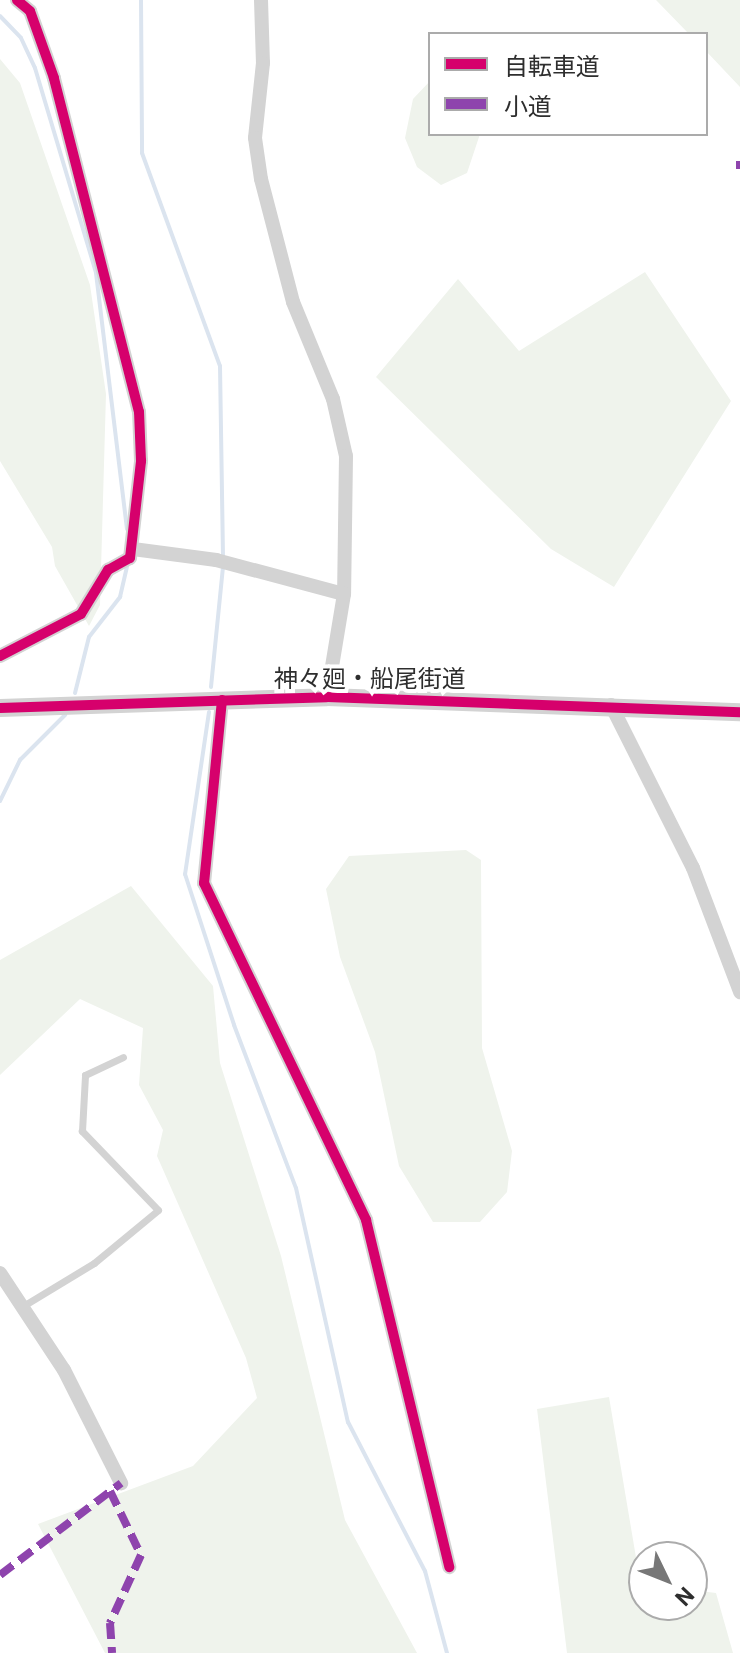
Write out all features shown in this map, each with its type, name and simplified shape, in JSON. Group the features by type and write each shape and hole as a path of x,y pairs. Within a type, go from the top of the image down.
{"street":[{"path":"17,0 33,6 139,412 141,461 127,557"},
{"path":"261,0 263,63 255,138 293,302 333,399 346,456 344,594 327,697"},
{"path":"0,656 81,614 108,570 127,557 216,560 344,594"},
{"name":"神々廻・船尾街道","path":"0,708 327,697 740,712"},
{"path":"215,700 204,883 366,1220 449,1567"},
{"path":"611,705 693,868 740,992"},
{"path":"0,1273 64,1370 121,1483"}],"lane":[{"path":"21,1307 94,1263 158,1210 82,1131 85,1075 123,1057"}],"shaded area":[{"path":"656,0 740,0 740,87 708,53 708,32 687,32"},
{"path":"0,59 20,83 90,285 106,394 100,605 89,626 55,566 52,547 0,461"},
{"path":"428,83 428,136 479,136 467,173 441,185 417,167 405,138 413,99"},
{"path":"645,272 731,401 614,587 551,549 376,377 458,279 519,351"},
{"path":"466,850 481,860 482,1048 512,1151 507,1192 480,1222 433,1222 399,1166 375,1052 340,957 326,889 349,856"},
{"path":"131,886 213,986 220,1063 281,1256 345,1520 417,1653 105,1653 38,1524 193,1466 257,1398 246,1358 157,1156 163,1130 139,1085 143,1028 80,999 0,1075 0,960"},
{"path":"609,1397 633,1541 628,1541 628,1621 708,1621 708,1592 716,1593 733,1653 567,1653 537,1409"}],"waterway":[{"path":"141,0 142,153 220,366 223,557"},
{"path":"0,16 21,38 35,68 96,273 127,529"},
{"path":"75,693 89,637 120,597 127,566"},
{"path":"211,687 223,566"},
{"path":"209,712 185,874 234,1025 296,1188 348,1422 425,1571 447,1653"},
{"path":"0,801 20,760 65,715"}],"marked path":[{"path":"740,161 740,169"},
{"path":"0,1575 121,1483"},
{"path":"110,1491 141,1555 110,1623 112,1653"}],"cycle path":[{"path":"0,656 81,614 108,570 130,558 141,461 139,412 54,78 30,11 17,0"},
{"path":"0,708 327,697 740,712"},
{"path":"222,700 204,883 366,1220 449,1567"}]}
